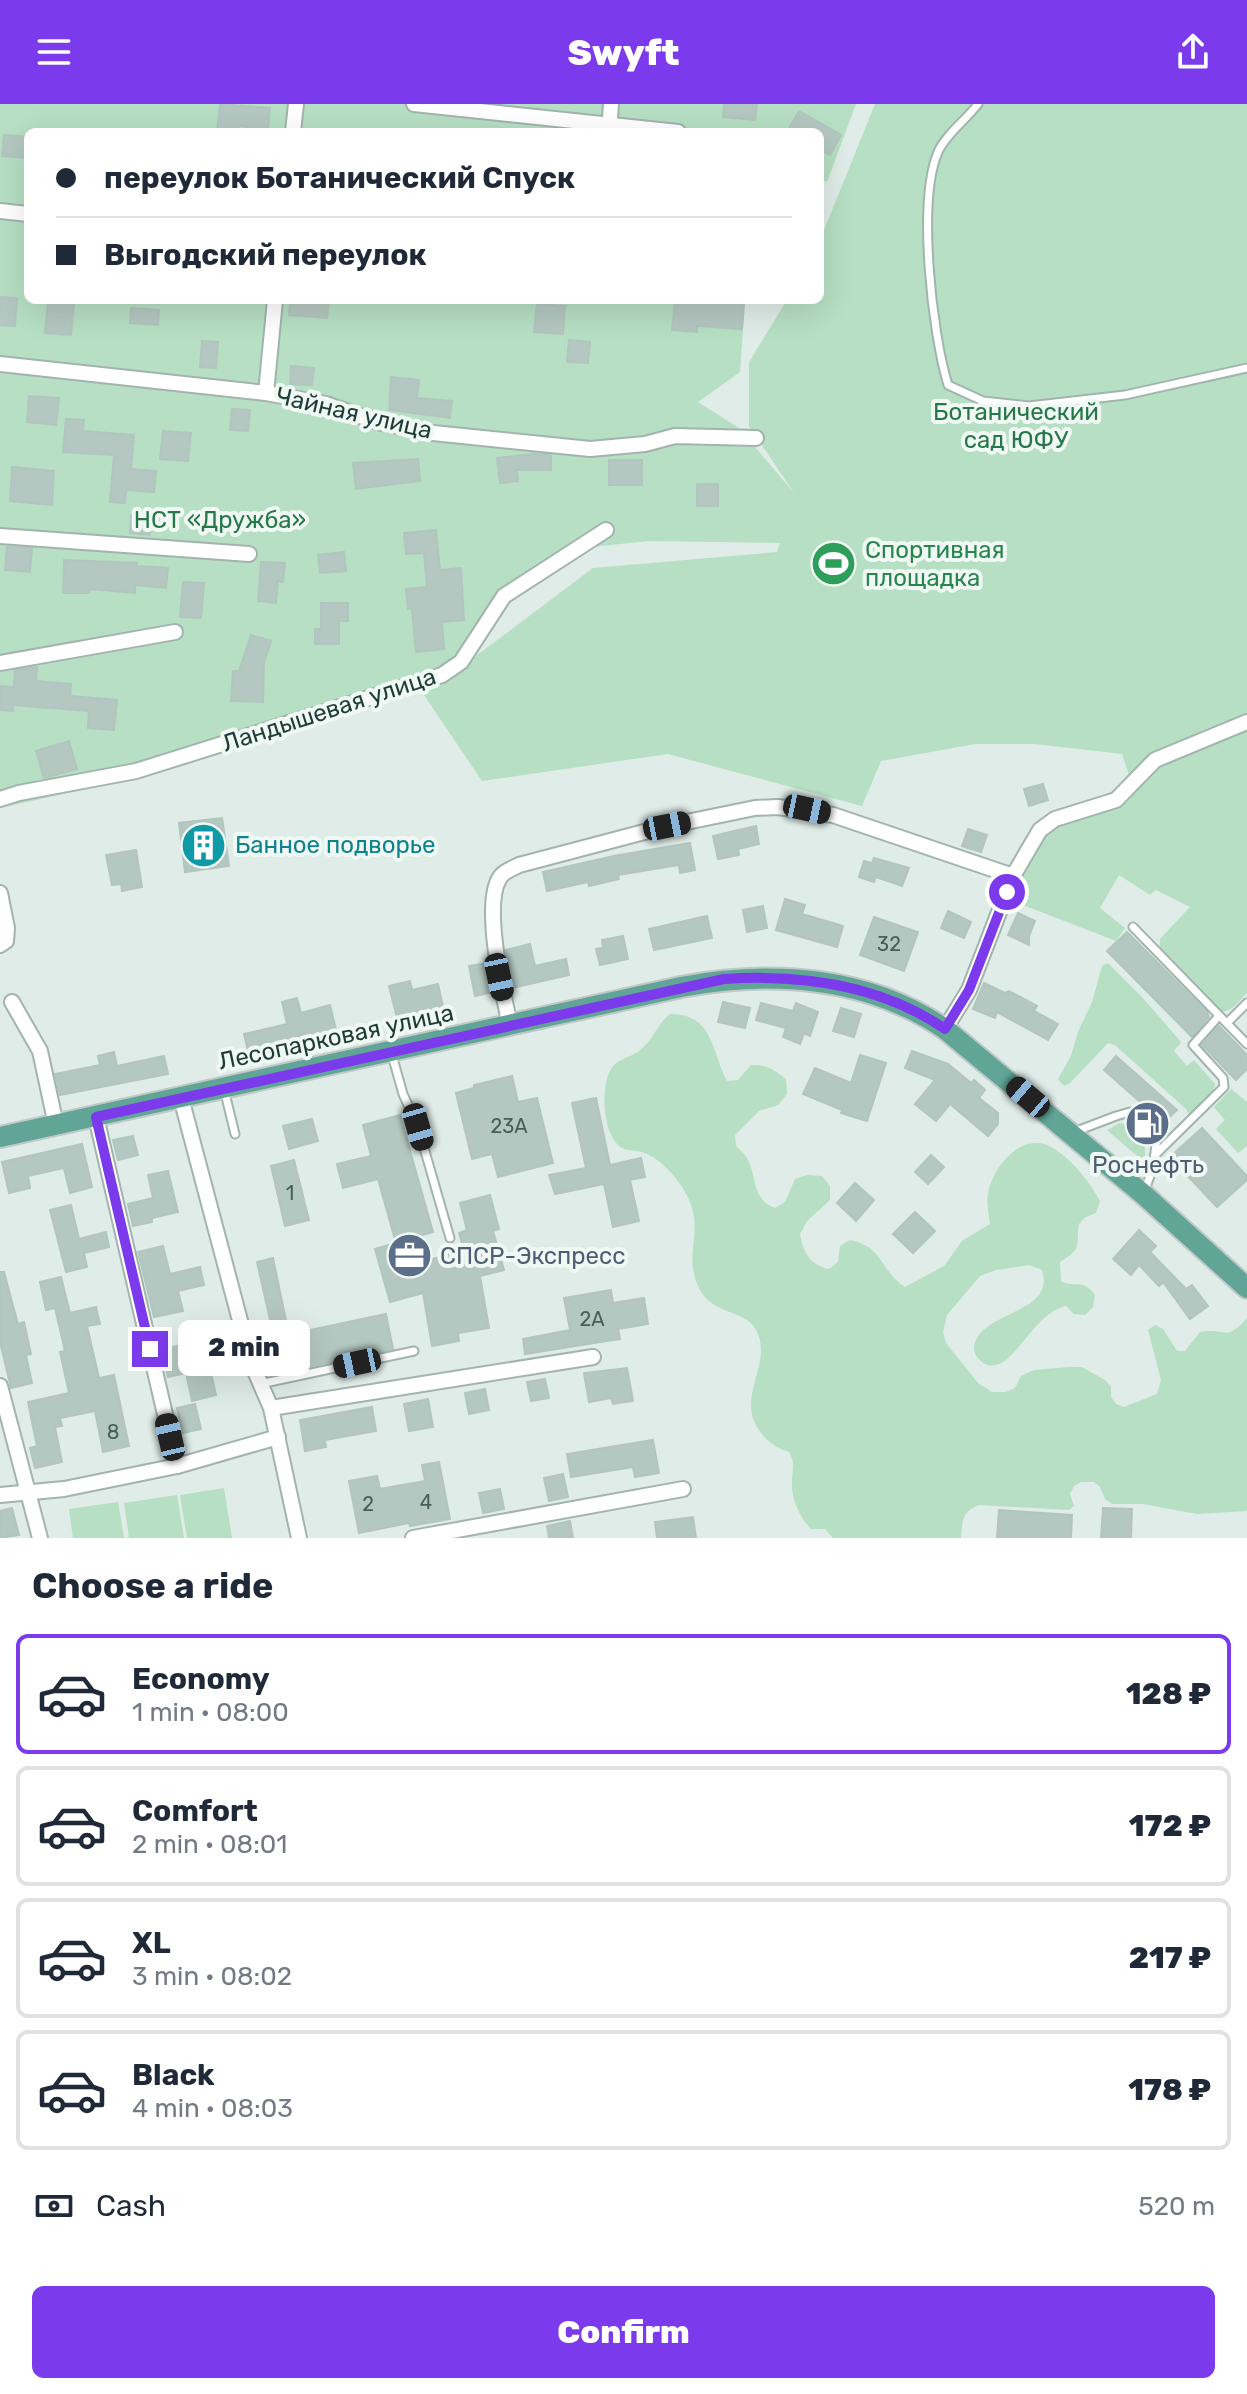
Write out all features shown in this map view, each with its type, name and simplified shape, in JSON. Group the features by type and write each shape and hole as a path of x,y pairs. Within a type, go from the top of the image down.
{"main road":[{"name":"Лесопарковая улица","path":"0,1137 696,984 764,977 812,981 858,989 908,1006 945,1029 1244,1279"}],"street":[{"path":"293,128 296,104"},
{"path":"414,104 609,128 611,104"},
{"path":"0,211 24,214"},
{"path":"266,393 275,304"},
{"name":"Чайная улица","path":"0,364 266,393 326,404 377,422 433,433 590,449 645,444 675,436 756,438"},
{"name":"Ландышевая улица","path":"0,799 136,771 442,675 461,662 504,596 606,530"},
{"path":"0,536 249,554"},
{"path":"0,663 175,632"},
{"path":"945,1029 969,990 1013,876 1040,830 1055,819 1116,800 1155,760 1247,722"},
{"path":"510,1025 496,954 495,888 505,872 519,865 667,826 755,808 778,807 833,815 1013,876"},
{"path":"0,893 7,928 3,943"},
{"path":"12,1002 40,1051 56,1125"},
{"path":"181,1098 251,1362 271,1408 299,1538"},
{"path":"96,1117 177,1466"},
{"path":"271,1408 593,1357"},
{"path":"0,1386 40,1538"},
{"path":"0,1495 64,1489 177,1466 278,1437"},
{"path":"413,1538 683,1489"}],"lane":[{"path":"978,104 939,149 928,184 928,235 938,352 948,385 983,401 1029,406 1125,395 1247,368"},
{"path":"1133,927 1247,1044"},
{"path":"1227,1023 1247,1003"},
{"path":"1155,1155 1224,1087 1223,1078 1193,1045 1219,1016"},
{"path":"391,1052 403,1094 418,1127 450,1238"},
{"path":"224,1088 235,1134"},
{"path":"1072,1134 1130,1112 1155,1130 1155,1155 1143,1194"},
{"path":"260,1384 414,1351"}],"green space":[{"path":"0,104 856,104 827,182 824,180 824,128 24,128 24,304 745,304 740,372 698,402 739,428 794,493 749,426 749,362 785,304 824,304 824,230 875,104 1247,104 1247,993 1228,1011 1220,1012 1160,949 1160,939 1190,907 1156,890 1150,895 1119,875 1100,908 1125,928 1116,941 1018,903 1022,871 1031,851 1045,833 1070,816 1134,790 1122,754 1035,744 975,744 881,761 862,806 668,754 482,781 424,695 431,688 356,705 149,775 0,808","holes":["649,541 780,543 777,552 593,568 444,680 495,603 591,547"]},
{"path":"1108,963 1181,1042 1174,1051 1187,1066 1194,1060 1215,1084 1213,1094 1189,1115 1115,1045 1108,1043 1070,1083 1064,1086 1058,1079 1071,1056 1102,966"},
{"path":"670,1014 695,1020 703,1027 727,1081 738,1080 751,1065 770,1068 786,1079 787,1094 778,1105 759,1111 735,1135 736,1146 748,1160 759,1195 775,1208 785,1202 795,1179 807,1175 822,1176 830,1186 830,1200 807,1221 800,1234 808,1257 822,1267 829,1269 838,1262 840,1246 850,1240 869,1248 905,1287 944,1266 962,1241 990,1224 987,1201 991,1184 1001,1165 1016,1150 1034,1143 1044,1144 1069,1160 1100,1201 1096,1213 1079,1224 1076,1249 1060,1262 1061,1281 1086,1286 1095,1295 1093,1307 1085,1315 1074,1314 1066,1306 1058,1308 1038,1324 1007,1359 993,1366 988,1365 975,1353 978,1336 1028,1305 1044,1285 1042,1270 1029,1265 996,1270 980,1276 947,1315 943,1332 946,1343 978,1383 992,1392 1015,1388 1021,1376 1034,1370 1082,1367 1105,1380 1111,1387 1111,1397 1116,1404 1124,1407 1157,1394 1161,1380 1148,1330 1155,1325 1163,1329 1177,1351 1185,1351 1200,1332 1230,1332 1247,1318 1247,1511 1197,1514 1143,1504 1112,1504 1094,1482 1081,1482 1074,1486 1070,1494 1074,1506 1069,1510 973,1507 964,1518 961,1538 833,1538 825,1529 811,1529 795,1501 793,1464 789,1452 767,1440 752,1415 751,1402 761,1353 755,1328 742,1317 716,1306 701,1292 693,1269 693,1214 690,1201 678,1182 654,1158 617,1144 608,1125 604,1101 610,1071 619,1061 644,1047"},
{"path":"1231,1089 1247,1102 1247,1146 1238,1153 1216,1129 1225,1120 1214,1107"},
{"path":"1120,1123 1138,1132 1144,1142 1144,1162 1107,1130"},
{"path":"224,1488 232,1538 187,1538 180,1495"},
{"path":"177,1495 184,1538 129,1538 124,1503"},
{"path":"118,1502 124,1538 73,1538 69,1509"}],"building":[{"path":"220,104 270,108 268,128 217,128"},
{"path":"724,104 757,104 755,120 723,117"},
{"path":"799,111 841,135 830,155 824,152 824,128 789,128"},
{"path":"4,135 24,137 24,158 2,156"},
{"path":"0,297 17,298 15,326 0,325"},
{"path":"48,304 74,304 71,335 45,333"},
{"path":"290,304 329,304 327,318 289,315"},
{"path":"537,304 565,306 563,334 534,332"},
{"path":"675,304 744,304 742,329 697,326 697,332 672,330"},
{"path":"131,308 159,310 158,325 130,323"},
{"path":"569,340 590,342 588,363 567,362"},
{"path":"202,341 218,342 216,368 200,367"},
{"path":"291,366 314,368 312,385 290,384"},
{"path":"391,377 419,380 417,398 452,401 450,418 389,410"},
{"path":"29,396 59,398 56,425 27,422"},
{"path":"232,409 250,410 248,431 230,430"},
{"path":"66,419 84,420 83,431 134,435 131,469 156,471 154,492 126,490 125,503 110,502 114,455 63,452"},
{"path":"163,431 191,433 188,461 160,459"},
{"path":"551,455 551,470 517,470 518,481 500,483 497,458"},
{"path":"418,459 420,481 356,489 353,463"},
{"path":"609,460 642,460 642,485 609,485"},
{"path":"12,467 54,471 52,505 10,501"},
{"path":"697,484 718,484 718,506 697,506"},
{"path":"131,515 151,517 150,535 130,533"},
{"path":"436,530 440,570 461,568 464,620 442,622 444,649 416,652 412,609 408,609 406,589 427,587 424,553 406,554 404,533"},
{"path":"7,547 32,548 30,572 5,570"},
{"path":"344,552 346,571 320,573 318,555"},
{"path":"64,560 137,563 137,566 168,568 166,588 135,585 135,593 90,589 89,593 63,593"},
{"path":"261,562 285,563 283,582 278,581 276,603 258,601"},
{"path":"183,582 204,583 201,618 180,617"},
{"path":"321,603 348,603 348,621 339,621 339,644 315,644 315,629 321,629"},
{"path":"251,635 271,641 264,663 263,702 231,701 233,671 239,671"},
{"path":"37,667 36,681 71,684 70,696 117,700 114,730 88,728 89,711 13,705 13,711 0,710 0,686 14,687 15,670"},
{"path":"69,741 77,769 44,778 36,751"},
{"path":"1043,784 1048,800 1029,806 1024,789"},
{"name":"Банное подворье","path":"222,818 229,866 185,872 179,823"},
{"path":"756,826 759,844 738,849 739,855 718,859 713,836"},
{"path":"968,829 987,835 981,852 962,846"},
{"path":"690,843 695,870 680,873 679,865 618,875 619,879 589,886 588,882 547,891 543,872"},
{"path":"136,850 142,887 122,891 121,884 112,885 106,855"},
{"path":"874,858 909,868 902,886 876,877 874,882 859,877 864,861 872,863"},
{"path":"785,899 805,905 802,914 843,926 837,947 776,930"},
{"path":"763,906 767,928 747,932 743,910"},
{"path":"948,911 971,922 964,938 941,928"},
{"path":"1018,913 1035,921 1029,945 1008,935"},
{"path":"707,916 712,938 654,950 649,929"},
{"path":"874,917 918,932 904,971 860,955"},
{"path":"1127,932 1207,1012 1209,1017 1192,1037 1107,951"},
{"path":"623,936 628,959 600,965 596,949 603,948 602,940"},
{"path":"530,944 535,966 566,959 569,975 512,988 506,950"},
{"path":"488,963 493,992 475,996 469,966"},
{"path":"410,981 412,990 438,984 443,1007 397,1018 389,986"},
{"path":"984,983 1002,994 1009,991 1037,1006 1034,1011 1058,1024 1048,1040 997,1012 995,1018 973,1009"},
{"path":"297,998 301,1013 330,1005 338,1038 250,1060 244,1034 287,1024 282,1002"},
{"path":"723,1002 750,1008 745,1028 718,1022"},
{"path":"761,1003 793,1011 796,1003 818,1012 810,1036 804,1033 800,1044 783,1037 786,1028 756,1020"},
{"path":"841,1008 861,1014 854,1037 833,1031"},
{"path":"1219,1026 1247,1055 1247,1069 1236,1080 1202,1045"},
{"path":"912,1051 948,1064 985,1090 979,1098 998,1113 998,1124 988,1136 950,1104 936,1121 915,1104 935,1080 905,1068"},
{"path":"114,1052 117,1066 164,1056 168,1074 60,1095 55,1074 100,1065 98,1056"},
{"path":"860,1055 886,1063 867,1121 841,1113 842,1110 803,1094 815,1068 851,1083"},
{"path":"1116,1056 1177,1110 1160,1126 1143,1112 1147,1108 1104,1070"},
{"path":"512,1076 518,1102 537,1098 553,1163 498,1177 492,1154 472,1159 456,1093 474,1088 474,1085"},
{"path":"596,1098 610,1165 641,1158 645,1177 630,1180 639,1221 613,1227 604,1184 555,1194 549,1175 586,1168 572,1103"},
{"path":"400,1115 433,1232 412,1238 419,1263 464,1250 459,1233 467,1230 460,1203 490,1195 499,1229 493,1231 504,1270 480,1276 489,1328 458,1333 459,1341 432,1346 423,1293 390,1302 375,1249 396,1243 378,1179 343,1188 337,1164 371,1156 363,1125"},
{"path":"312,1119 318,1141 289,1149 283,1126"},
{"path":"1202,1128 1247,1176 1247,1180 1217,1207 1170,1157"},
{"path":"133,1136 138,1155 118,1160 113,1140"},
{"path":"82,1144 92,1187 70,1193 64,1168 28,1176 30,1188 9,1193 2,1162"},
{"path":"931,1155 944,1167 928,1184 915,1172"},
{"path":"294,1160 309,1220 285,1226 271,1166"},
{"path":"168,1171 178,1212 133,1226 128,1204 153,1198 148,1175"},
{"path":"855,1183 874,1200 856,1221 837,1203"},
{"path":"71,1205 79,1239 106,1232 109,1247 84,1253 87,1267 66,1272 50,1210"},
{"path":"915,1212 935,1231 913,1253 893,1234"},
{"path":"1139,1230 1156,1246 1150,1252 1186,1289 1192,1285 1208,1306 1190,1319 1163,1282 1159,1286 1139,1265 1131,1275 1113,1259"},
{"path":"163,1246 170,1274 200,1267 204,1285 178,1291 183,1311 154,1317 138,1252"},
{"path":"273,1258 288,1330 273,1333 257,1262"},
{"path":"0,1272 4,1272 18,1324 24,1322 31,1354 26,1355 32,1383 11,1388 0,1342"},
{"path":"61,1277 70,1313 96,1307 100,1324 87,1326 99,1378 114,1375 129,1446 103,1452 95,1411 60,1418 62,1426 55,1427 62,1462 35,1468 30,1448 37,1446 28,1402 69,1393 60,1352 65,1351 55,1308 46,1310 40,1282"},
{"path":"611,1290 613,1303 644,1298 648,1324 618,1329 620,1339 525,1354 523,1339 570,1330 564,1298"},
{"path":"386,1314 393,1349 298,1369 291,1334"},
{"path":"218,1335 225,1366 210,1369 216,1395 192,1401 186,1373 168,1377 162,1350"},
{"path":"627,1368 633,1401 613,1404 611,1398 589,1402 584,1373"},
{"path":"545,1379 549,1398 531,1401 527,1382"},
{"path":"485,1389 489,1410 469,1414 465,1393"},
{"path":"428,1399 433,1427 409,1431 404,1404"},
{"path":"195,1404 201,1429 183,1433 177,1408"},
{"path":"372,1407 376,1431 325,1440 326,1447 305,1451 300,1420"},
{"path":"653,1440 659,1473 635,1477 633,1467 571,1477 567,1454"},
{"path":"439,1462 450,1519 359,1533 349,1481 377,1476 380,1489 425,1481 422,1465"},
{"path":"563,1474 568,1497 549,1501 544,1478"},
{"path":"500,1489 504,1509 483,1513 479,1493"},
{"path":"12,1508 19,1535 0,1538 0,1511"},
{"path":"1103,1508 1132,1509 1131,1538 1101,1538"},
{"path":"999,1510 1072,1515 1071,1538 997,1538"},
{"path":"693,1517 696,1538 657,1538 655,1522"},
{"path":"570,1521 573,1538 549,1538 547,1526"}],"place":[{"name":"Спортивная площадка","path":"834,564"},
{"name":"Банное подворье","path":"204,845"},
{"name":"Роснефть","path":"1148,1123"},
{"name":"СПСР-Экспресс","path":"409,1256"}],"route":[{"path":"150,1349 96,1117 724,979 764,977 837,984 908,1006 945,1029 969,990 1007,892"}],"park label":[{"name":"Ботанический сад ЮФУ","path":"1016,426"},
{"name":"НСТ «Дружба»","path":"220,520"}]}
